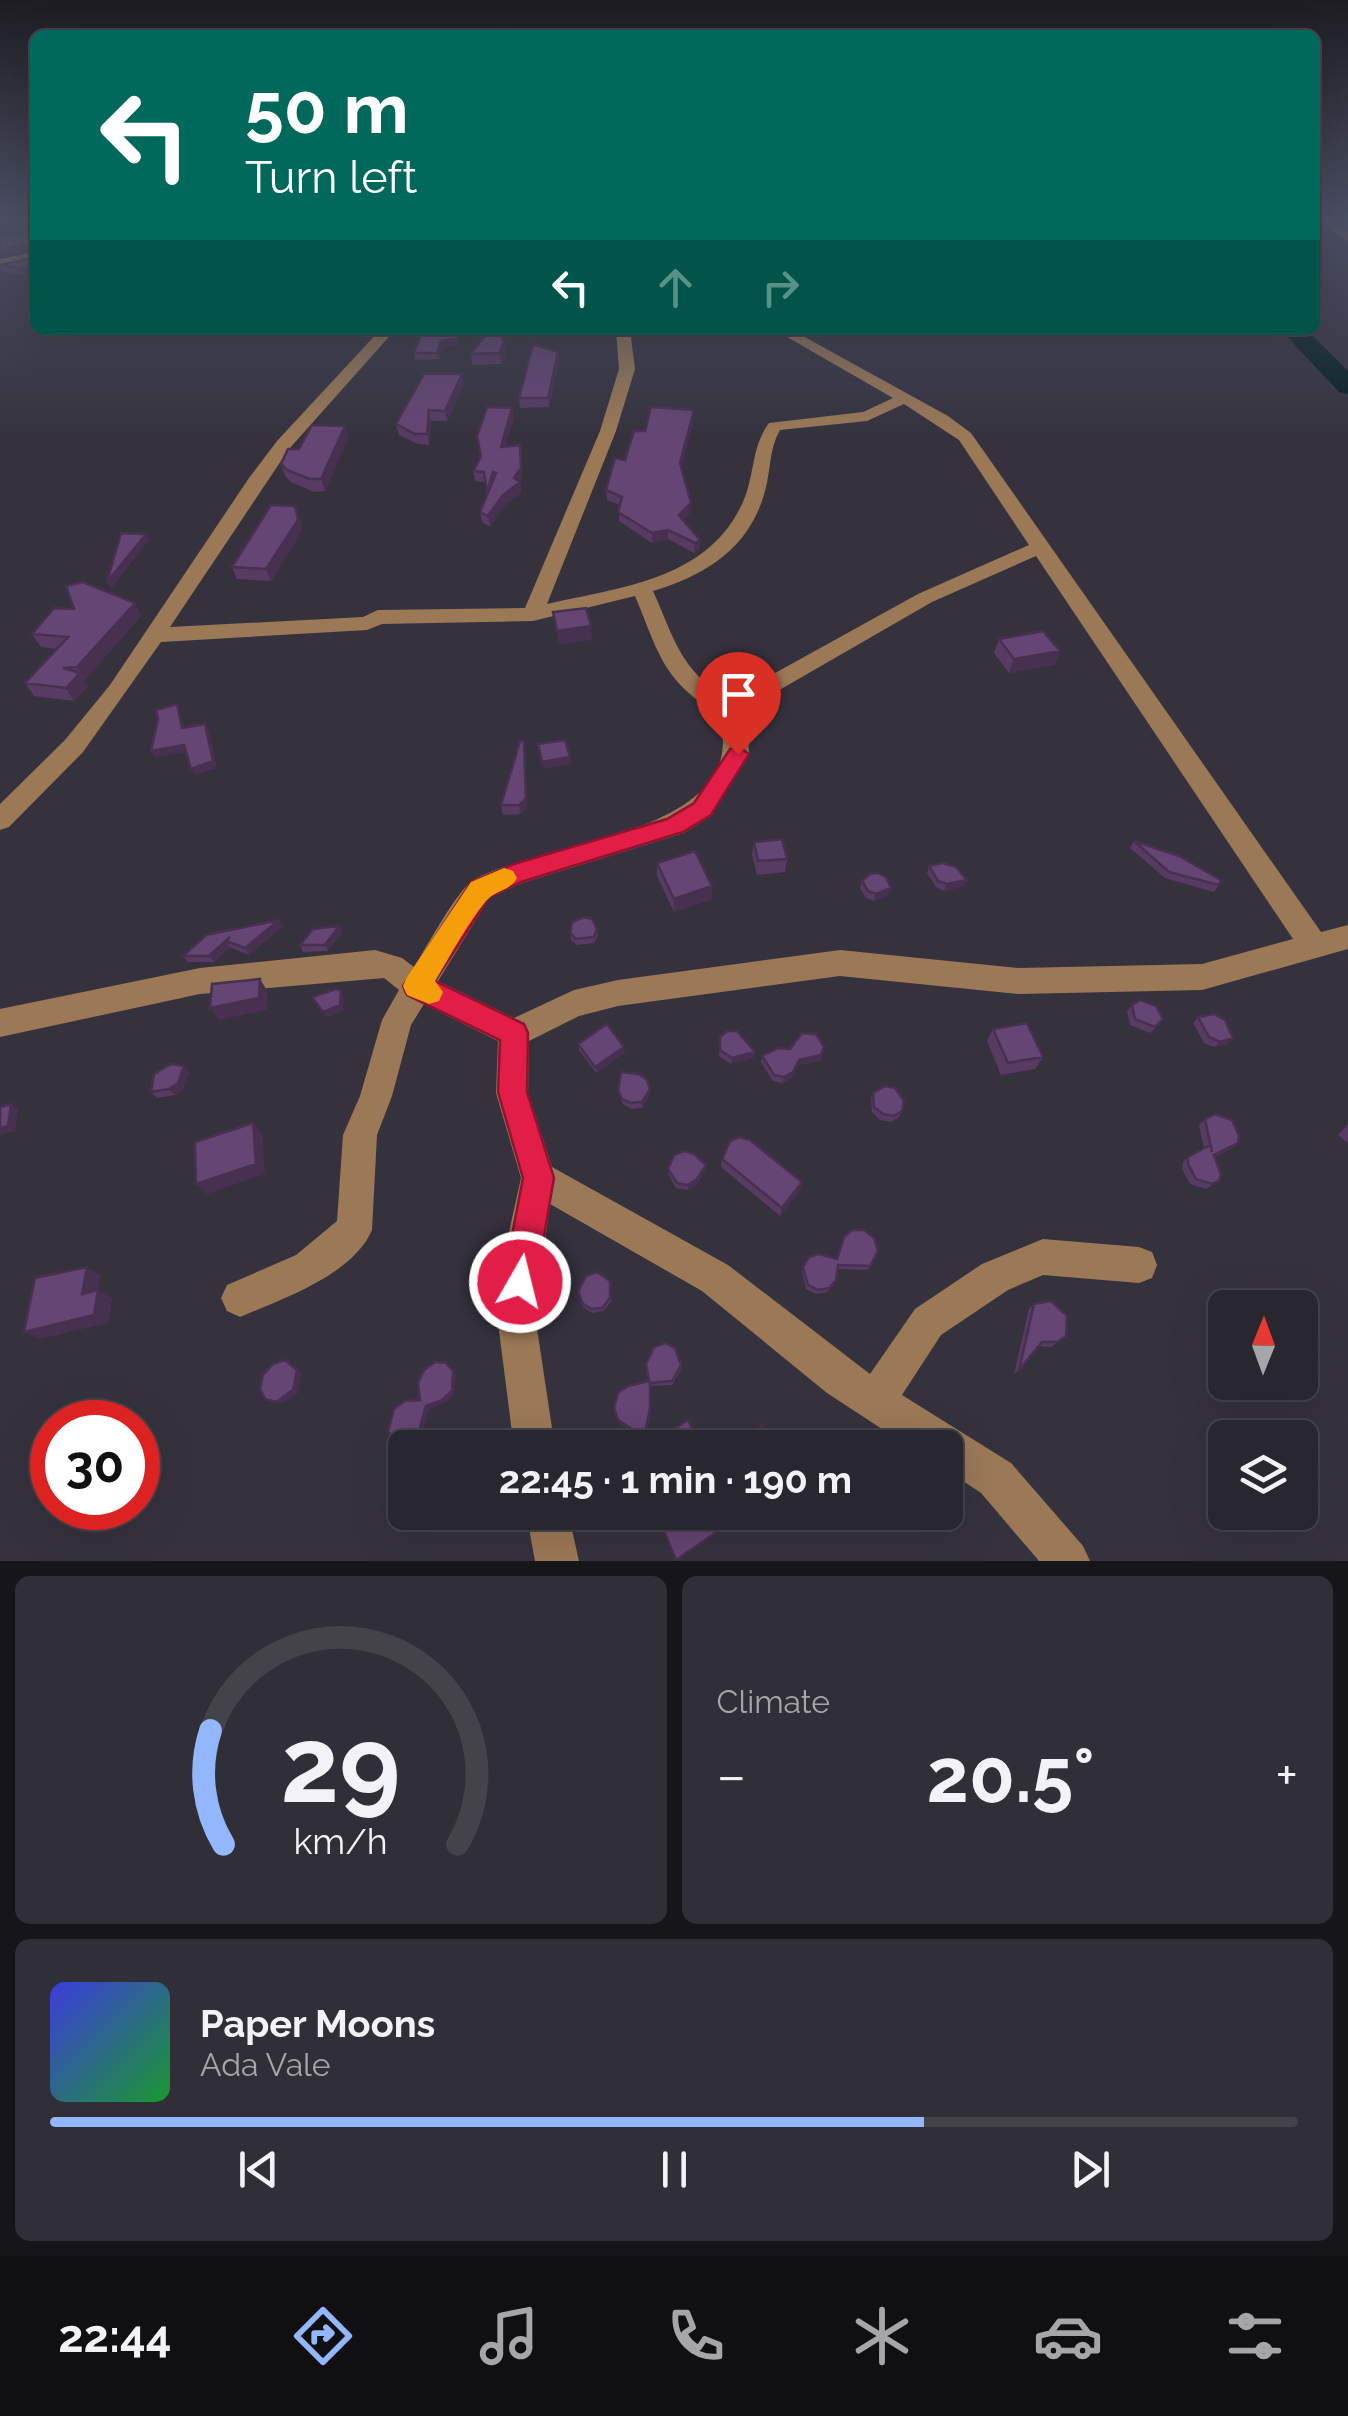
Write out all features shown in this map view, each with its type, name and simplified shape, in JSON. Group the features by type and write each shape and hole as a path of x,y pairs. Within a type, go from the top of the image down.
{"street":[{"path":"0,820 86,731 156,636 274,457 384,335"},
{"path":"533,614 608,431 627,369 624,335"},
{"path":"791,335 942,419 965,437 1314,946"},
{"path":"156,636 367,623 378,618 533,614 641,587 710,561 735,536 755,497 765,438 776,426 867,416 903,399"},
{"path":"728,709 925,598 1040,546"},
{"path":"240,1298 309,1268 354,1230 360,1135 376,1096 397,1020 480,890 514,874 675,826 702,809 738,754 728,709 693,688 675,664 641,587"},
{"path":"514,1033 574,1004 618,993 840,963 1019,981 1202,977 1348,936"},
{"path":"0,1024 200,981 375,963 392,967 417,986 514,1033"},
{"path":"514,1033 512,1092 538,1178 523,1250 516,1315 532,1430"},
{"path":"538,1178 714,1278 841,1379 996,1478 1068,1561"},
{"path":"875,1401 928,1322 995,1277 1043,1257 1139,1265"},
{"path":"551,1530 557,1561"}],"building":[{"path":"421,335 458,338 441,341 437,353 414,353"},
{"path":"485,335 501,335 504,342 499,353 471,354"},
{"path":"533,344 558,352 548,398 519,398"},
{"path":"424,374 462,374 445,411 429,410 427,434 415,434 396,424"},
{"path":"487,407 512,408 501,447 520,445 521,468 514,478 520,482 502,496 488,516 480,512 496,473 493,472 487,492 484,472 473,471 481,457 477,436"},
{"path":"651,407 694,410 680,463 691,503 679,515 700,540 695,543 668,530 652,533 618,512 622,497 606,490 615,458 625,460 634,431 645,431"},
{"path":"312,425 345,426 321,479 310,479 281,464 288,449 299,449"},
{"path":"271,505 295,506 298,520 266,569 232,567"},
{"path":"121,533 146,534 107,582"},
{"path":"83,582 135,603 77,667 63,668 80,673 66,688 25,683 68,637 32,634 54,608 74,609 66,586"},
{"path":"586,608 591,626 557,631 553,612"},
{"path":"1043,631 1060,651 1014,659 999,639"},
{"path":"177,704 182,728 205,724 213,761 191,769 184,745 151,751 158,719 156,710"},
{"path":"565,740 570,757 542,762 538,744"},
{"path":"520,741 524,741 526,799 519,805 501,805"},
{"path":"782,839 787,859 758,861 754,842"},
{"path":"1134,841 1179,856 1221,880 1219,885 1169,872"},
{"path":"695,851 712,886 674,899 657,863"},
{"path":"943,863 956,867 967,880 947,884 938,881 929,866"},
{"path":"878,873 886,877 891,888 876,894 868,891 862,881"},
{"path":"584,917 592,919 597,929 594,937 576,939 570,933 572,922"},
{"path":"279,920 245,948 226,941 230,937 209,956 183,956 206,935"},
{"path":"339,926 325,945 300,945 313,929"},
{"path":"260,979 259,998 210,1008 212,984"},
{"path":"341,991 340,1005 323,1012 312,997"},
{"path":"1141,1000 1156,1006 1163,1019 1155,1027 1135,1019 1132,1005"},
{"path":"1214,1014 1225,1020 1233,1038 1220,1042 1209,1037 1198,1017"},
{"path":"1027,1023 1043,1057 1008,1063 993,1029"},
{"path":"607,1024 624,1047 595,1067 578,1044"},
{"path":"727,1031 737,1031 755,1052 732,1058 720,1050 720,1037"},
{"path":"802,1033 816,1034 824,1047 821,1055 799,1060 793,1072 784,1077 774,1075 762,1056 778,1048 790,1049"},
{"path":"171,1064 184,1066 178,1083 151,1092 154,1074"},
{"path":"621,1072 639,1074 647,1080 650,1089 642,1102 622,1099 618,1090"},
{"path":"885,1086 895,1088 904,1101 902,1111 894,1116 874,1107 873,1093"},
{"path":"11,1104 8,1126 0,1128 0,1107"},
{"path":"1215,1114 1232,1120 1239,1136 1238,1143 1214,1155 1221,1175 1212,1184 1196,1179 1188,1157 1210,1145 1212,1152 1205,1119"},
{"path":"253,1123 256,1164 196,1184 195,1142"},
{"path":"739,1137 750,1140 802,1182 782,1208 722,1159 730,1141"},
{"path":"684,1151 706,1165 688,1185 677,1183 668,1169 674,1155"},
{"path":"852,1230 864,1230 874,1238 878,1251 870,1266 838,1265 836,1280 829,1288 818,1290 808,1285 803,1267 809,1257 819,1254 837,1259 844,1237"},
{"path":"87,1267 82,1294 98,1290 94,1315 24,1332 35,1278"},
{"path":"597,1272 610,1281 610,1298 602,1308 591,1309 582,1303 578,1291 586,1276"},
{"path":"1051,1301 1067,1316 1066,1336 1057,1342 1042,1342 1019,1370 1034,1304"},
{"path":"665,1343 675,1348 681,1365 672,1381 650,1383 646,1430 633,1430 618,1420 614,1407 618,1393 649,1381 646,1364 654,1347"},
{"path":"285,1360 297,1370 293,1390 276,1402 265,1399 260,1389 263,1375 273,1364"},
{"path":"435,1362 446,1363 453,1371 452,1391 426,1406 419,1430 388,1430 394,1409 405,1401 420,1400 418,1383 424,1370"},
{"path":"688,1420 693,1430 673,1430"},
{"path":"664,1530 720,1530 676,1560"}],"waterway":[{"path":"1298,335 1348,386"}],"slow traffic":[{"path":"429,992 417,986 460,919 480,890 504,878"}],"route":[{"path":"520,1282 538,1178 512,1092 514,1033 417,986 480,890 514,874 675,826 702,809 738,754"}]}
